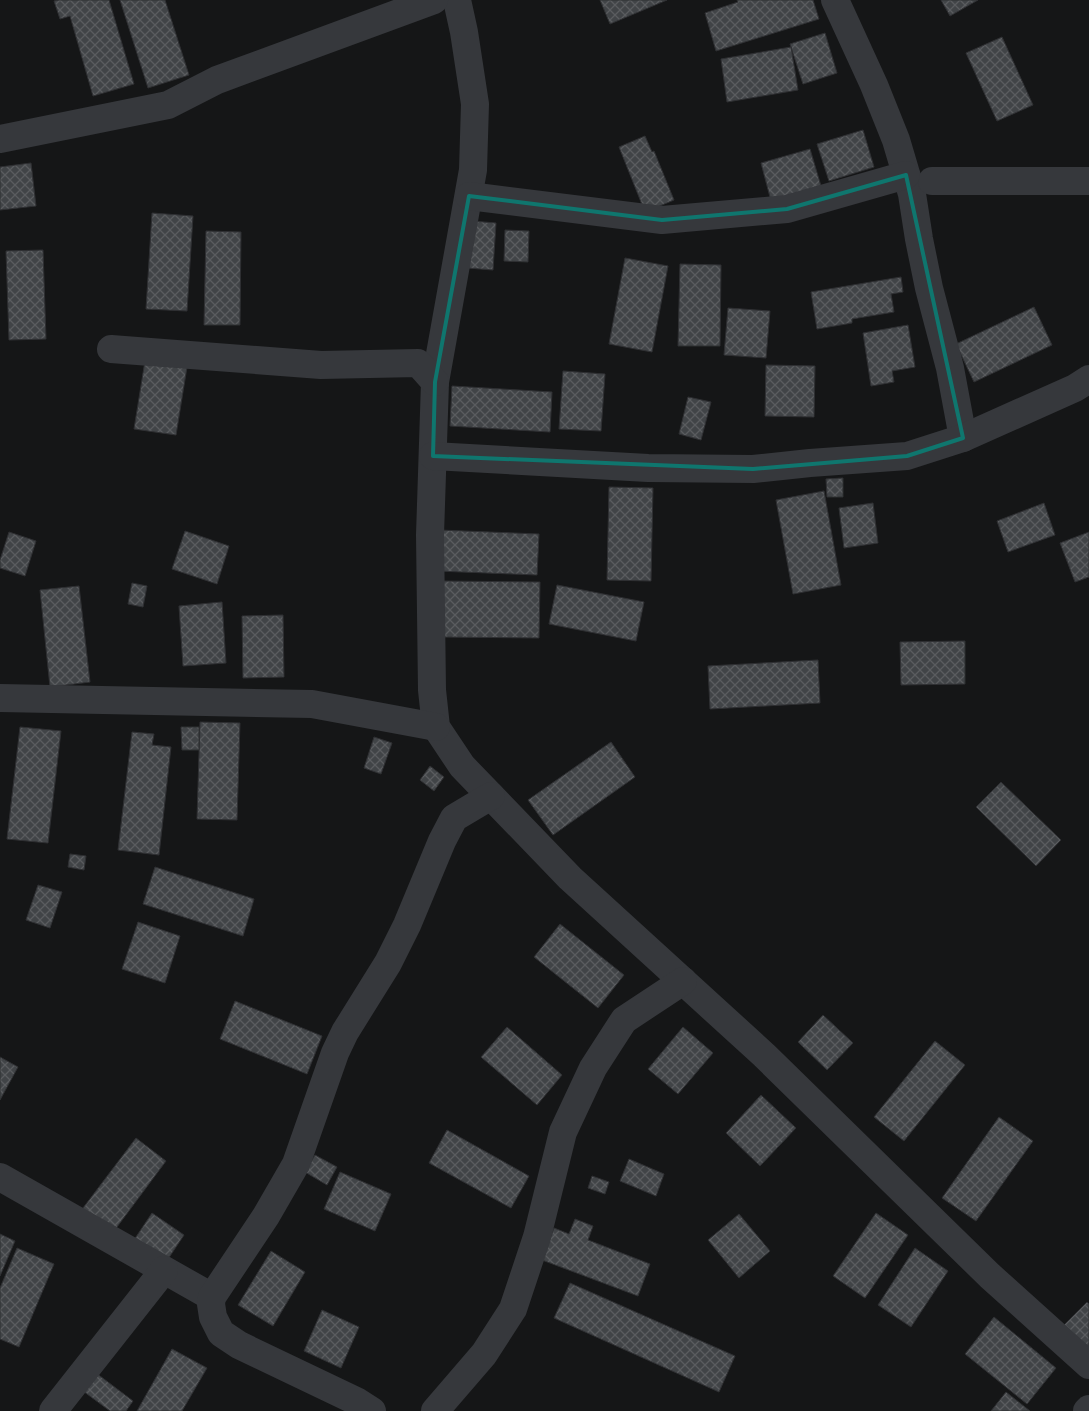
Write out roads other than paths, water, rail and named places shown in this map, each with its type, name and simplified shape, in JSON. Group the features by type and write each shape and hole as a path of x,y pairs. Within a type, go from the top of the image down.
{"street":[{"path":"0,139 168,105 217,80 434,0"},
{"path":"457,0 475,104 474,170 435,382 430,535 432,690 436,727 462,766 570,878 764,1055 990,1276 1089,1365"},
{"path":"835,0 874,85 896,140 919,178"},
{"path":"469,196 662,220 786,209 919,178 1089,182"},
{"path":"919,178 912,194 919,239 929,288 950,368 963,438"},
{"path":"111,349 321,365 418,363 435,382"},
{"path":"433,456 648,468 753,469 907,456 963,438 1075,388 1089,379"},
{"path":"0,698 312,704 436,727"},
{"path":"372,1411 358,1402 239,1345 221,1333 213,1317 212,1297 266,1216 296,1164 344,1032 388,963 407,925 442,841 454,818 491,796"},
{"path":"435,1411 484,1354 512,1309 537,1237 563,1132 593,1068 624,1020 683,981"},
{"path":"0,1177 212,1297"},
{"path":"54,1411 164,1270"}]}
